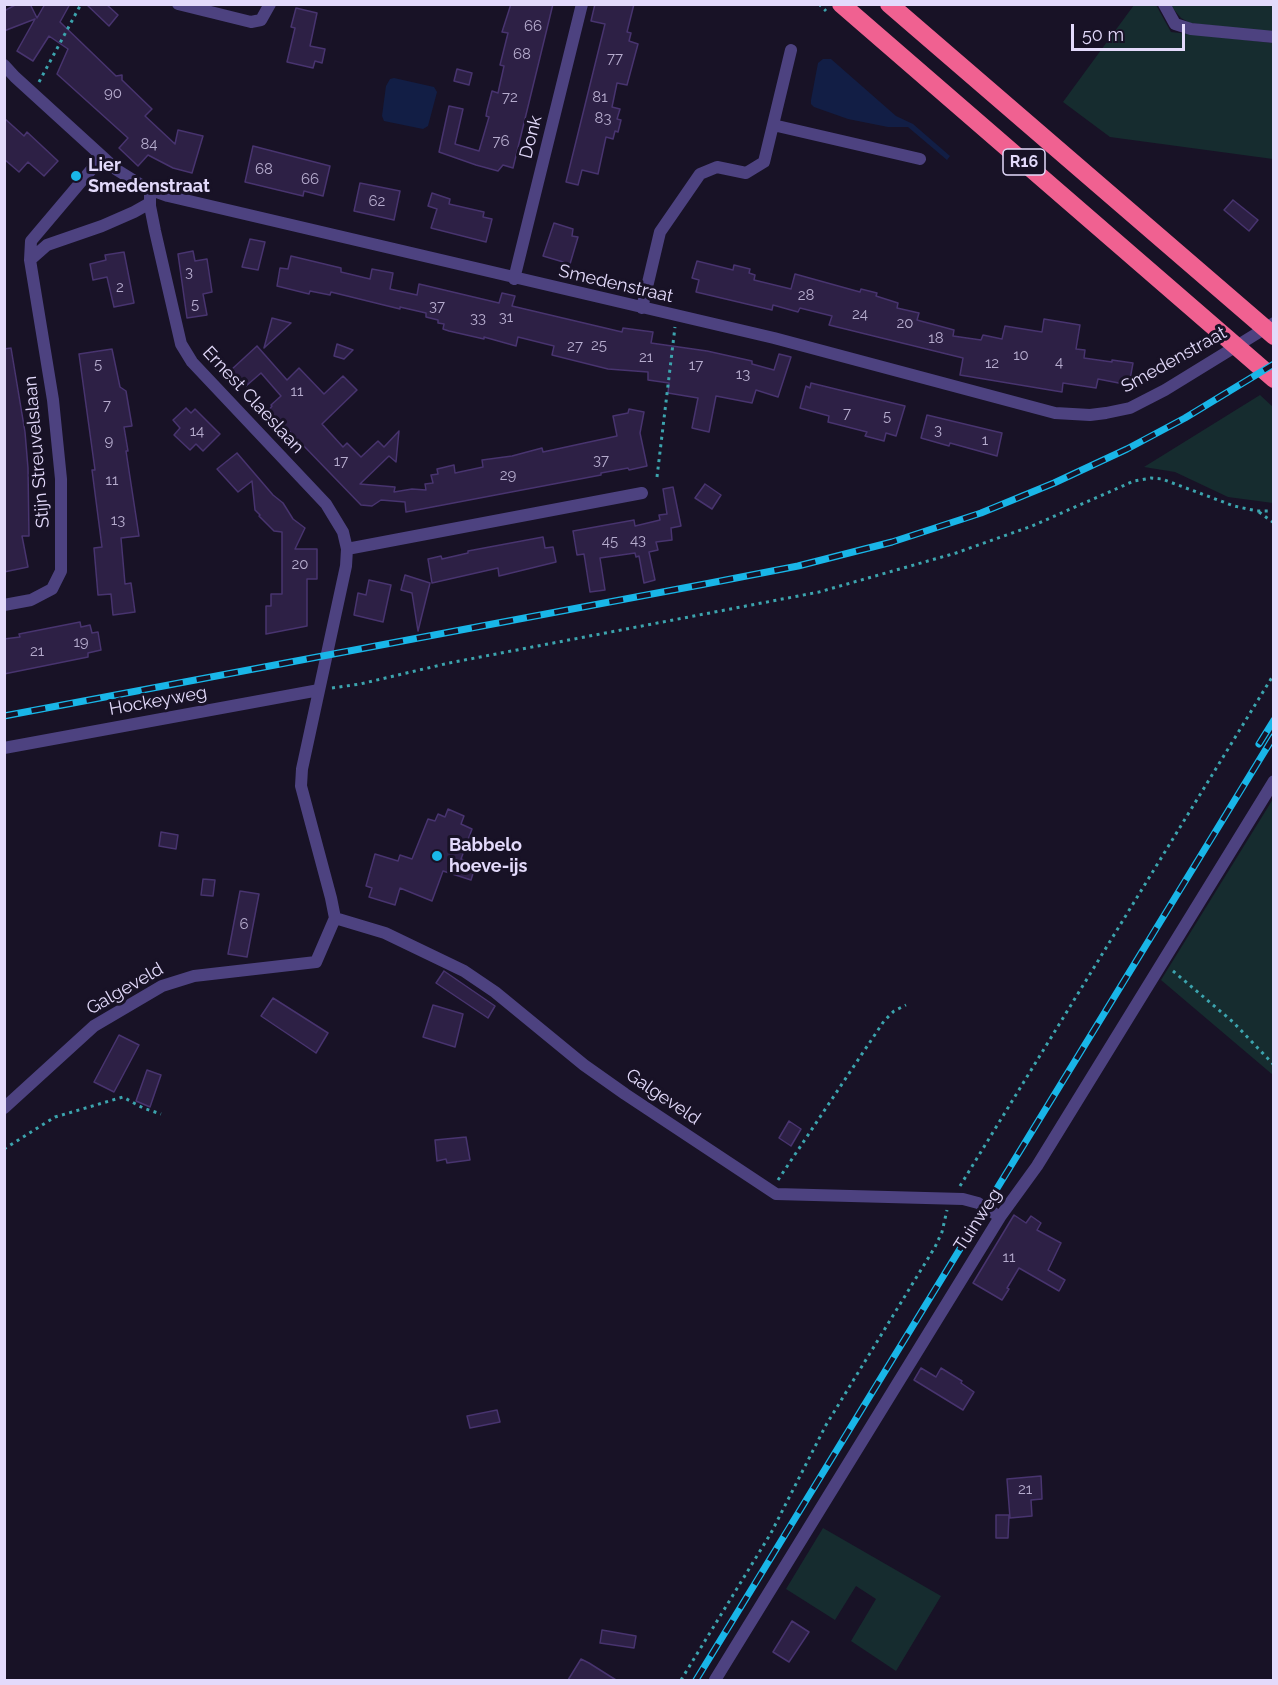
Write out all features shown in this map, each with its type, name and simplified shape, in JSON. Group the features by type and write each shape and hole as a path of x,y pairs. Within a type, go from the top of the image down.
{"highway":[{"name":"R16","path":"841,4 1274,379"},
{"name":"R16","path":"889,4 1274,336"}],"street":[{"path":"178,4 251,22 261,20 270,4"},
{"name":"Donk","path":"514,279 582,4"},
{"path":"1164,4 1175,24 1191,29 1274,37"},
{"path":"642,308 660,232 700,174 717,167 746,173 764,162 791,50"},
{"name":"Smedenstraat","path":"4,65 102,157 129,179 168,196 514,279 774,338 1055,413 1072,415 1106,413 1130,408 1165,390 1274,323"},
{"path":"773,124 920,159"},
{"name":"Stijn Streuvelslaan","path":"4,605 31,600 52,589 61,571 61,479 53,400 30,260 31,242 102,157"},
{"name":"Ernest Claeslaan","path":"150,189 150,203 174,324 181,344 199,370 326,504 343,532 347,549 346,566 319,690"},
{"path":"30,260 47,245 112,221 150,203"},
{"path":"347,549 642,493"},
{"path":"319,690 302,769 302,786 334,918"},
{"name":"Hockeyweg","path":"4,748 319,690"},
{"name":"Tuinweg","path":"715,1680 1000,1217 1037,1166 1274,781"},
{"name":"Galgeveld","path":"4,1108 94,1026 162,987 194,976 316,962 334,918 385,933 464,971 495,992 584,1065 771,1191 784,1196 963,1199 978,1203 1000,1217"}],"path":[{"path":"33,94 81,4"},
{"path":"657,477 676,316"},
{"path":"319,690 360,684 449,663 819,592 956,554 1032,526 1134,481 1162,479 1212,499 1257,511 1274,511"},
{"path":"1257,511 1274,523"},
{"path":"681,1680 771,1533 826,1425 935,1247 952,1199 1274,674"},
{"path":"1162,963 1233,1022 1274,1065"},
{"path":"771,1191 884,1020 888,1015 906,1005"},
{"path":"4,1149 55,1117 123,1097 143,1108 161,1114"}],"green space":[{"path":"1134,5 1156,5 1171,32 1273,43 1273,159 1110,137 1063,102"},
{"path":"1170,5 1273,5 1273,32 1190,23 1181,18"},
{"path":"1260,395 1273,407 1273,503 1228,497 1175,472 1144,467"},
{"path":"1273,799 1273,1075 1161,980"},
{"path":"823,1528 941,1596 896,1671 851,1641 876,1599 856,1586 835,1620 786,1589"}],"water":[{"path":"823,59 831,59 896,116 913,124 950,156 947,160 908,127 888,127 848,119 814,107 811,100 818,63"},
{"path":"390,79 434,87 437,92 428,126 423,129 384,121 382,116 386,86"}],"building":[{"path":"17,4 30,4 37,18 45,4 70,4 60,22 116,76 122,75 122,80 152,109 145,116 175,144 178,130 203,136 192,173 173,168 148,155 138,166 119,148 128,138 57,74 68,49 49,36 33,61 17,51 35,19 4,31 4,11"},
{"path":"86,4 106,4 118,15 109,26"},
{"path":"511,4 553,4 513,168 503,165 498,171 439,152 449,106 463,109 455,144 479,151 489,117 486,116 492,91 498,93 504,66 500,65 508,33 502,32"},
{"path":"595,4 634,4 627,32 631,33 629,41 638,44 627,85 617,83 612,107 620,109 617,119 621,120 618,132 615,131 613,139 606,137 598,174 582,170 578,185 566,182 605,24 591,21"},
{"path":"296,8 317,13 310,46 325,49 322,63 315,61 313,68 287,62 295,28 291,27"},
{"path":"457,69 472,73 469,85 454,81"},
{"path":"4,118 24,136 27,132 58,161 44,176 28,162 19,172 4,159"},
{"path":"253,146 330,166 323,196 304,191 303,196 245,182"},
{"path":"360,183 400,191 394,220 354,211"},
{"path":"432,193 450,199 449,204 484,212 483,217 492,219 486,242 431,228 437,209 428,206"},
{"path":"1233,200 1258,220 1249,231 1224,210"},
{"path":"554,223 573,229 572,236 578,237 570,264 543,256"},
{"path":"250,239 265,242 258,270 242,267"},
{"path":"193,251 195,261 207,259 212,292 203,294 207,315 187,318 178,254"},
{"path":"124,252 134,303 114,307 107,277 93,280 90,264 106,260 105,255"},
{"path":"291,256 341,268 341,272 370,279 372,269 393,273 390,289 417,295 419,284 499,303 502,293 515,296 512,306 622,332 623,328 653,332 651,343 707,351 752,361 752,364 774,370 779,354 791,357 778,397 756,390 752,403 716,396 709,432 692,428 698,398 668,393 669,383 648,380 648,372 608,369 552,355 554,346 518,337 516,346 449,331 443,329 444,324 438,323 438,320 426,317 426,313 331,292 330,295 310,291 309,294 277,286 280,268 288,269"},
{"path":"697,261 733,270 734,265 750,269 749,273 755,275 754,280 791,289 795,274 860,292 861,289 877,293 876,296 898,303 897,308 919,313 917,320 954,330 953,336 981,340 983,335 1002,339 1005,326 1042,332 1044,319 1080,325 1076,349 1085,350 1084,358 1133,363 1129,385 1098,379 1096,388 1063,383 1062,392 960,375 963,358 829,325 832,316 800,308 798,312 773,305 772,310 696,292 699,280 692,278"},
{"path":"272,318 291,323 264,348"},
{"path":"337,344 353,350 344,359 334,356"},
{"path":"257,346 287,380 299,368 324,394 343,376 357,390 322,424 343,447 347,443 361,457 378,441 384,447 399,431 396,462 389,456 360,484 395,487 394,492 412,489 426,490 425,484 433,483 431,475 438,474 437,469 454,465 455,473 483,467 482,460 512,456 542,448 543,452 617,436 613,416 628,413 629,409 644,412 640,433 647,466 406,512 405,502 381,500 372,506 361,505 269,410 281,396 261,373 246,386 231,370"},
{"path":"11,348 25,432 29,536 22,536 28,567 4,572 4,349"},
{"path":"112,349 120,387 126,391 132,426 124,427 139,536 121,538 125,584 131,583 135,612 113,615 111,594 98,595 94,548 102,547 92,470 95,470 79,354"},
{"path":"811,383 905,406 896,436 886,433 884,441 865,436 867,432 828,422 829,416 800,408 806,386 810,388"},
{"path":"186,408 191,413 195,409 220,434 203,451 196,444 190,450 174,435 180,428 173,420"},
{"path":"927,415 1002,433 997,456 950,443 949,446 921,438"},
{"path":"237,453 273,495 283,503 293,519 305,528 295,549 317,549 317,579 307,579 307,626 266,634 266,606 271,606 271,594 282,594 282,532 274,531 255,510 252,481 238,492 217,469"},
{"path":"705,484 721,495 712,509 695,498"},
{"path":"673,487 681,526 671,528 672,540 656,542 658,550 649,552 655,580 644,583 639,556 636,557 635,553 600,558 605,590 590,592 584,554 577,555 573,531 634,520 635,526 660,520 659,515 667,514 663,489"},
{"path":"543,537 545,548 553,547 556,562 499,576 498,568 432,583 428,559 441,556 442,559 468,553 468,551"},
{"path":"405,575 430,583 418,631 412,593 401,590"},
{"path":"369,580 391,585 383,622 354,615 358,593 366,595"},
{"path":"80,622 81,627 90,625 92,633 98,632 101,650 88,653 88,657 4,674 4,639"},
{"path":"448,809 464,816 461,824 472,829 461,859 476,864 471,880 443,871 432,901 400,888 395,905 369,897 372,888 366,886 375,854 398,861 400,855 412,859 428,819 435,821 438,814 445,817"},
{"path":"161,832 178,835 176,849 159,846"},
{"path":"203,879 215,880 213,896 201,895"},
{"path":"240,891 259,894 247,957 228,954"},
{"path":"444,971 495,1006 488,1018 436,983"},
{"path":"273,998 328,1033 316,1053 261,1016"},
{"path":"433,1005 463,1014 455,1047 423,1037"},
{"path":"119,1035 139,1045 114,1092 94,1082"},
{"path":"147,1070 161,1075 150,1107 136,1101"},
{"path":"789,1121 801,1129 791,1146 779,1138"},
{"path":"466,1137 470,1160 447,1163 446,1159 437,1161 435,1140"},
{"path":"1014,1215 1026,1223 1031,1216 1041,1223 1037,1230 1061,1243 1048,1270 1065,1280 1059,1291 1019,1268 1002,1300 973,1283"},
{"path":"921,1368 936,1377 941,1368 962,1381 961,1383 974,1392 963,1410 914,1380"},
{"path":"497,1410 500,1422 470,1428 467,1416"},
{"path":"1041,1476 1042,1499 1031,1500 1032,1516 1010,1518 1007,1479"},
{"path":"996,1515 1009,1515 1008,1538 996,1538"},
{"path":"792,1621 809,1632 789,1662 773,1652"},
{"path":"602,1630 636,1636 634,1648 600,1643"},
{"path":"581,1659 589,1663 616,1680 568,1680"}],"railway":[{"path":"4,716 798,566 892,542 981,513 1054,483 1127,449 1185,418 1274,364"},
{"path":"1259,744 1274,720"},
{"path":"696,1680 1274,736"}],"place":[{"name":"Lier Smedenstraat","path":"76,176"},
{"name":"Babbelo hoeve-ijs","path":"437,856"}]}
